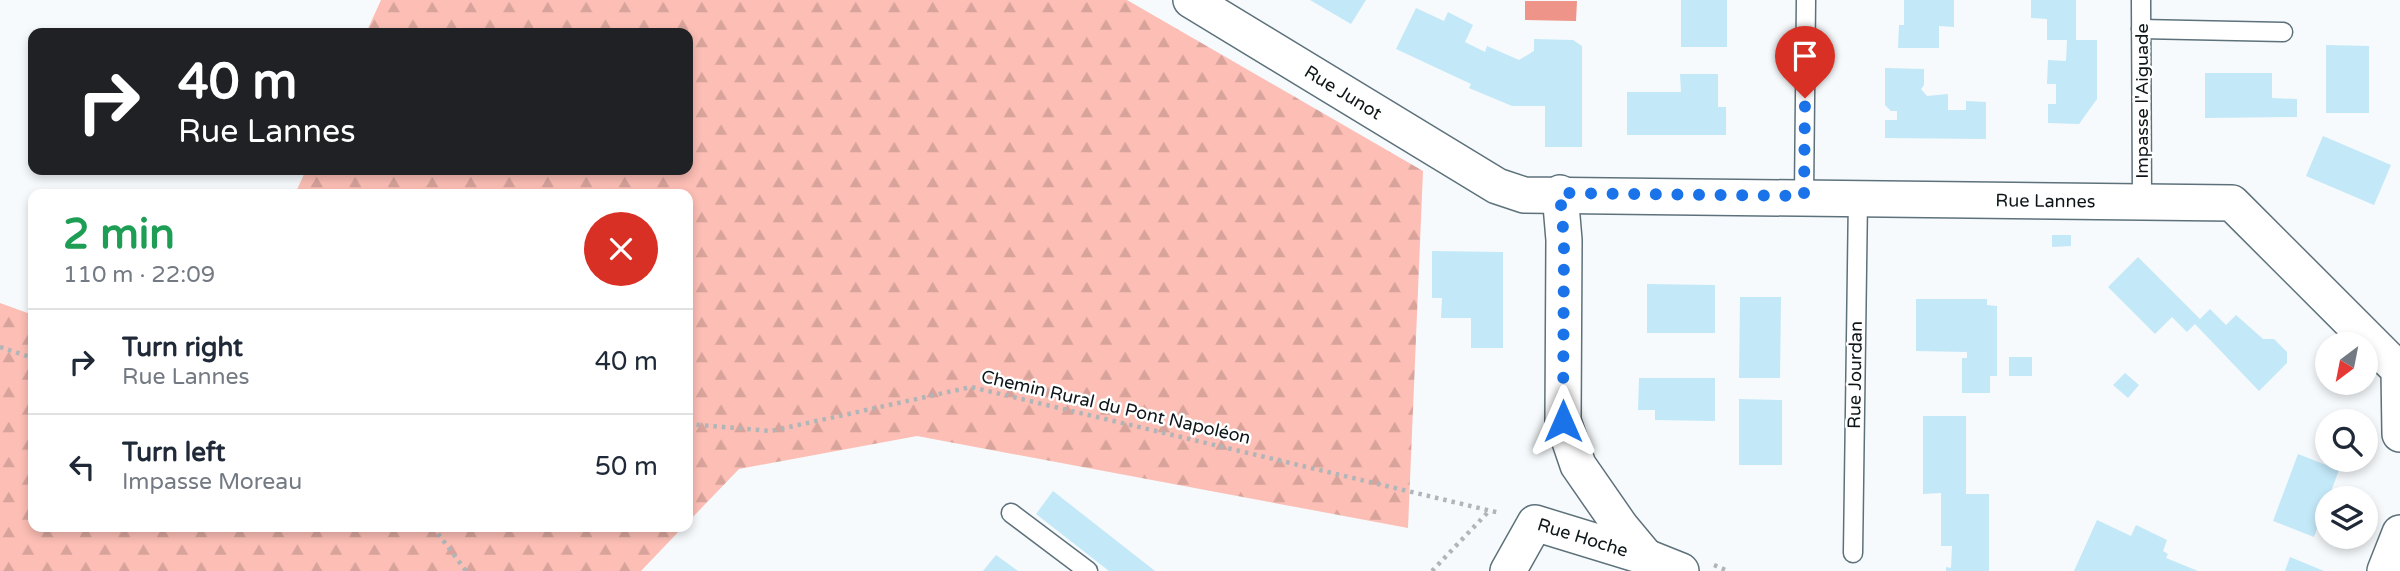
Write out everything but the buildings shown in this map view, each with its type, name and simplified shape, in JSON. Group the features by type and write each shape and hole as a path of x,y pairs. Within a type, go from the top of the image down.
{"street":[{"name":"Rue Junot","path":"1191,0 1497,186"},
{"name":"Rue Lannes","path":"1497,186 1524,195 1560,193 2232,203 2399,370 2400,434"},
{"path":"1560,193 1564,240 1563,421 1578,465 1621,527 1646,557"},
{"name":"Rue Hoche","path":"1508,571 1535,523 1646,557 1681,571"},
{"path":"2385,571 2400,533"}],"lane":[{"path":"1804,196 1806,0"},
{"name":"Impasse l'Aiguade","path":"2141,0 2142,202"},
{"path":"2141,29 2283,32"},
{"name":"Rue Jourdan","path":"1853,553 1858,197"},
{"path":"1011,513 1088,571"}],"path":[{"path":"0,348 28,356"},
{"name":"Chemin Rural du Pont Napoléon","path":"693,424 771,431 971,387 1535,523"},
{"path":"1432,571 1490,510"},
{"path":"437,532 466,571"}],"green space":[{"path":"381,0 1127,0 1423,171 1408,528 917,436 739,469 693,517 693,189 297,189 304,175 693,175 693,28 368,28"},
{"path":"0,303 28,313 28,532 678,532 641,571 0,571"}],"shaded area":[{"path":"1525,1 1577,1 1576,21 1525,20"}],"route":[{"path":"1563,421 1564,240 1560,193 1804,196 1805,98"}]}
